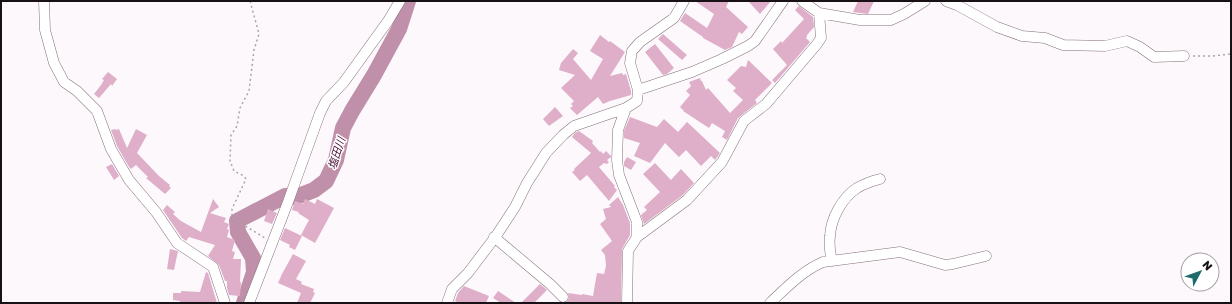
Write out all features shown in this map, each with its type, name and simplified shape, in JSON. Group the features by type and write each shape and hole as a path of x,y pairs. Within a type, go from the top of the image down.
{"street":[{"path":"44,1 45,30 54,63 64,82 77,91 97,111 111,150 129,180 156,212 177,243 213,267 225,303"},
{"path":"249,303 320,113 326,101 344,82 388,21 400,1"},
{"path":"447,303 452,289 468,273 494,237 515,207 527,183 546,153 562,135 574,126 626,108 637,101 638,90 630,62 632,51 640,42 674,18 684,1"},
{"path":"638,90 692,72 748,46 755,41 782,1"},
{"path":"802,1 817,8 860,20 891,20 925,1"},
{"path":"946,1 957,5 997,27 1022,36 1045,38 1063,45 1105,46 1127,41 1140,47 1154,57 1184,56"},
{"path":"627,303 628,252 637,237 687,200 722,162 744,121 766,104 818,44 821,38 817,8"},
{"path":"626,108 618,130 617,160 619,175 637,222 637,237"},
{"path":"832,261 830,236 834,217 840,206 856,188 880,179"},
{"path":"494,237 550,284 563,297"},
{"path":"770,303 804,272 823,262 900,252 945,265 986,256"}],"path":[{"path":"250,1 259,34 254,50 249,91 240,108 237,126 231,135 230,161 234,171 244,176 246,179 232,209 232,218 272,242"},
{"path":"1184,56 1231,54"}],"building":[{"path":"695,1 729,1 726,7 748,27 742,34 739,32 732,47 725,50 703,38 680,21 685,13 707,28 714,14"},
{"path":"748,1 771,1 760,14"},
{"path":"858,1 874,1 868,14 853,12"},
{"path":"799,6 813,17 814,27 806,38 810,42 775,83 772,80 787,65 773,49 781,41 782,43 804,19 795,10"},
{"path":"663,34 687,55 682,60 658,39"},
{"path":"600,35 625,52 610,76 622,73 623,75 626,74 631,95 603,104 598,97 577,115 570,108 573,106 571,104 574,101 561,88 575,75 559,70 561,63 573,49 578,53 573,59 591,80 603,59 590,51"},
{"path":"655,44 674,68 667,74 663,75 645,52"},
{"path":"748,60 772,83 755,100 757,103 738,118 727,140 722,137 725,131 712,123 709,128 683,111 680,107 690,95 686,91 691,86 689,82 700,78 706,90 708,88 730,113 743,100 733,91 736,88 727,80 741,66 746,67"},
{"path":"108,72 117,79 99,98 94,94 104,80 102,79"},
{"path":"555,107 563,116 549,126 543,119"},
{"path":"630,117 657,127 664,119 678,132 687,122 720,153 715,160 711,156 701,166 686,150 679,157 665,143 650,163 634,156 640,143 624,138 624,131"},
{"path":"119,129 127,148 136,129 147,135 137,153 170,185 169,186 171,188 165,194 146,178 148,177 136,165 131,169 129,167 117,146 111,130"},
{"path":"579,131 593,141 592,143 600,152 601,151 603,154 606,151 611,156 607,160 609,162 607,164 604,163 599,167 617,190 609,201 587,175 580,181 572,172 591,153 572,137"},
{"path":"627,157 636,162 631,170 624,166 624,162"},
{"path":"655,163 671,180 681,169 694,183 683,195 644,224 641,215 647,210 644,207 660,192 643,174"},
{"path":"112,164 119,176 114,180 106,167"},
{"path":"618,197 630,223 630,235 622,249 621,303 566,303 569,298 568,293 593,296 597,273 604,274 606,266 605,255 601,250 612,241 600,224 606,219 603,209 611,207 609,205"},
{"path":"213,199 219,207 210,213 226,218 224,222 229,224 227,229 229,230 227,237 235,240 232,251 235,252 233,259 241,259 240,296 229,295 227,281 225,281 219,265 208,256 215,245 189,237 186,241 182,238 163,210 167,205 175,212 173,214 181,221 201,232"},
{"path":"305,199 315,204 317,199 334,208 315,243 301,235 309,220 298,213 299,212 292,210 295,201 303,204"},
{"path":"268,209 277,213 272,224 264,221"},
{"path":"285,228 302,236 295,250 289,247 290,245 280,240"},
{"path":"170,249 178,251 174,270 167,269"},
{"path":"293,254 306,261 296,279 302,282 301,284 314,289 313,292 315,293 310,303 297,303 301,293 278,283"},
{"path":"206,272 208,273 217,303 180,303 180,301 173,300 173,293 181,293 181,291 200,292"},
{"path":"540,284 547,290 534,303 521,303"},
{"path":"464,286 489,296 486,303 459,303 455,301 458,293"},
{"path":"498,291 516,303 501,303 493,298"}],"waterway":[{"name":"塩田川","path":"244,303 254,272 253,258 238,232 237,221 285,196 296,197 314,190 326,181 336,160 343,128 399,29 408,1"}]}
